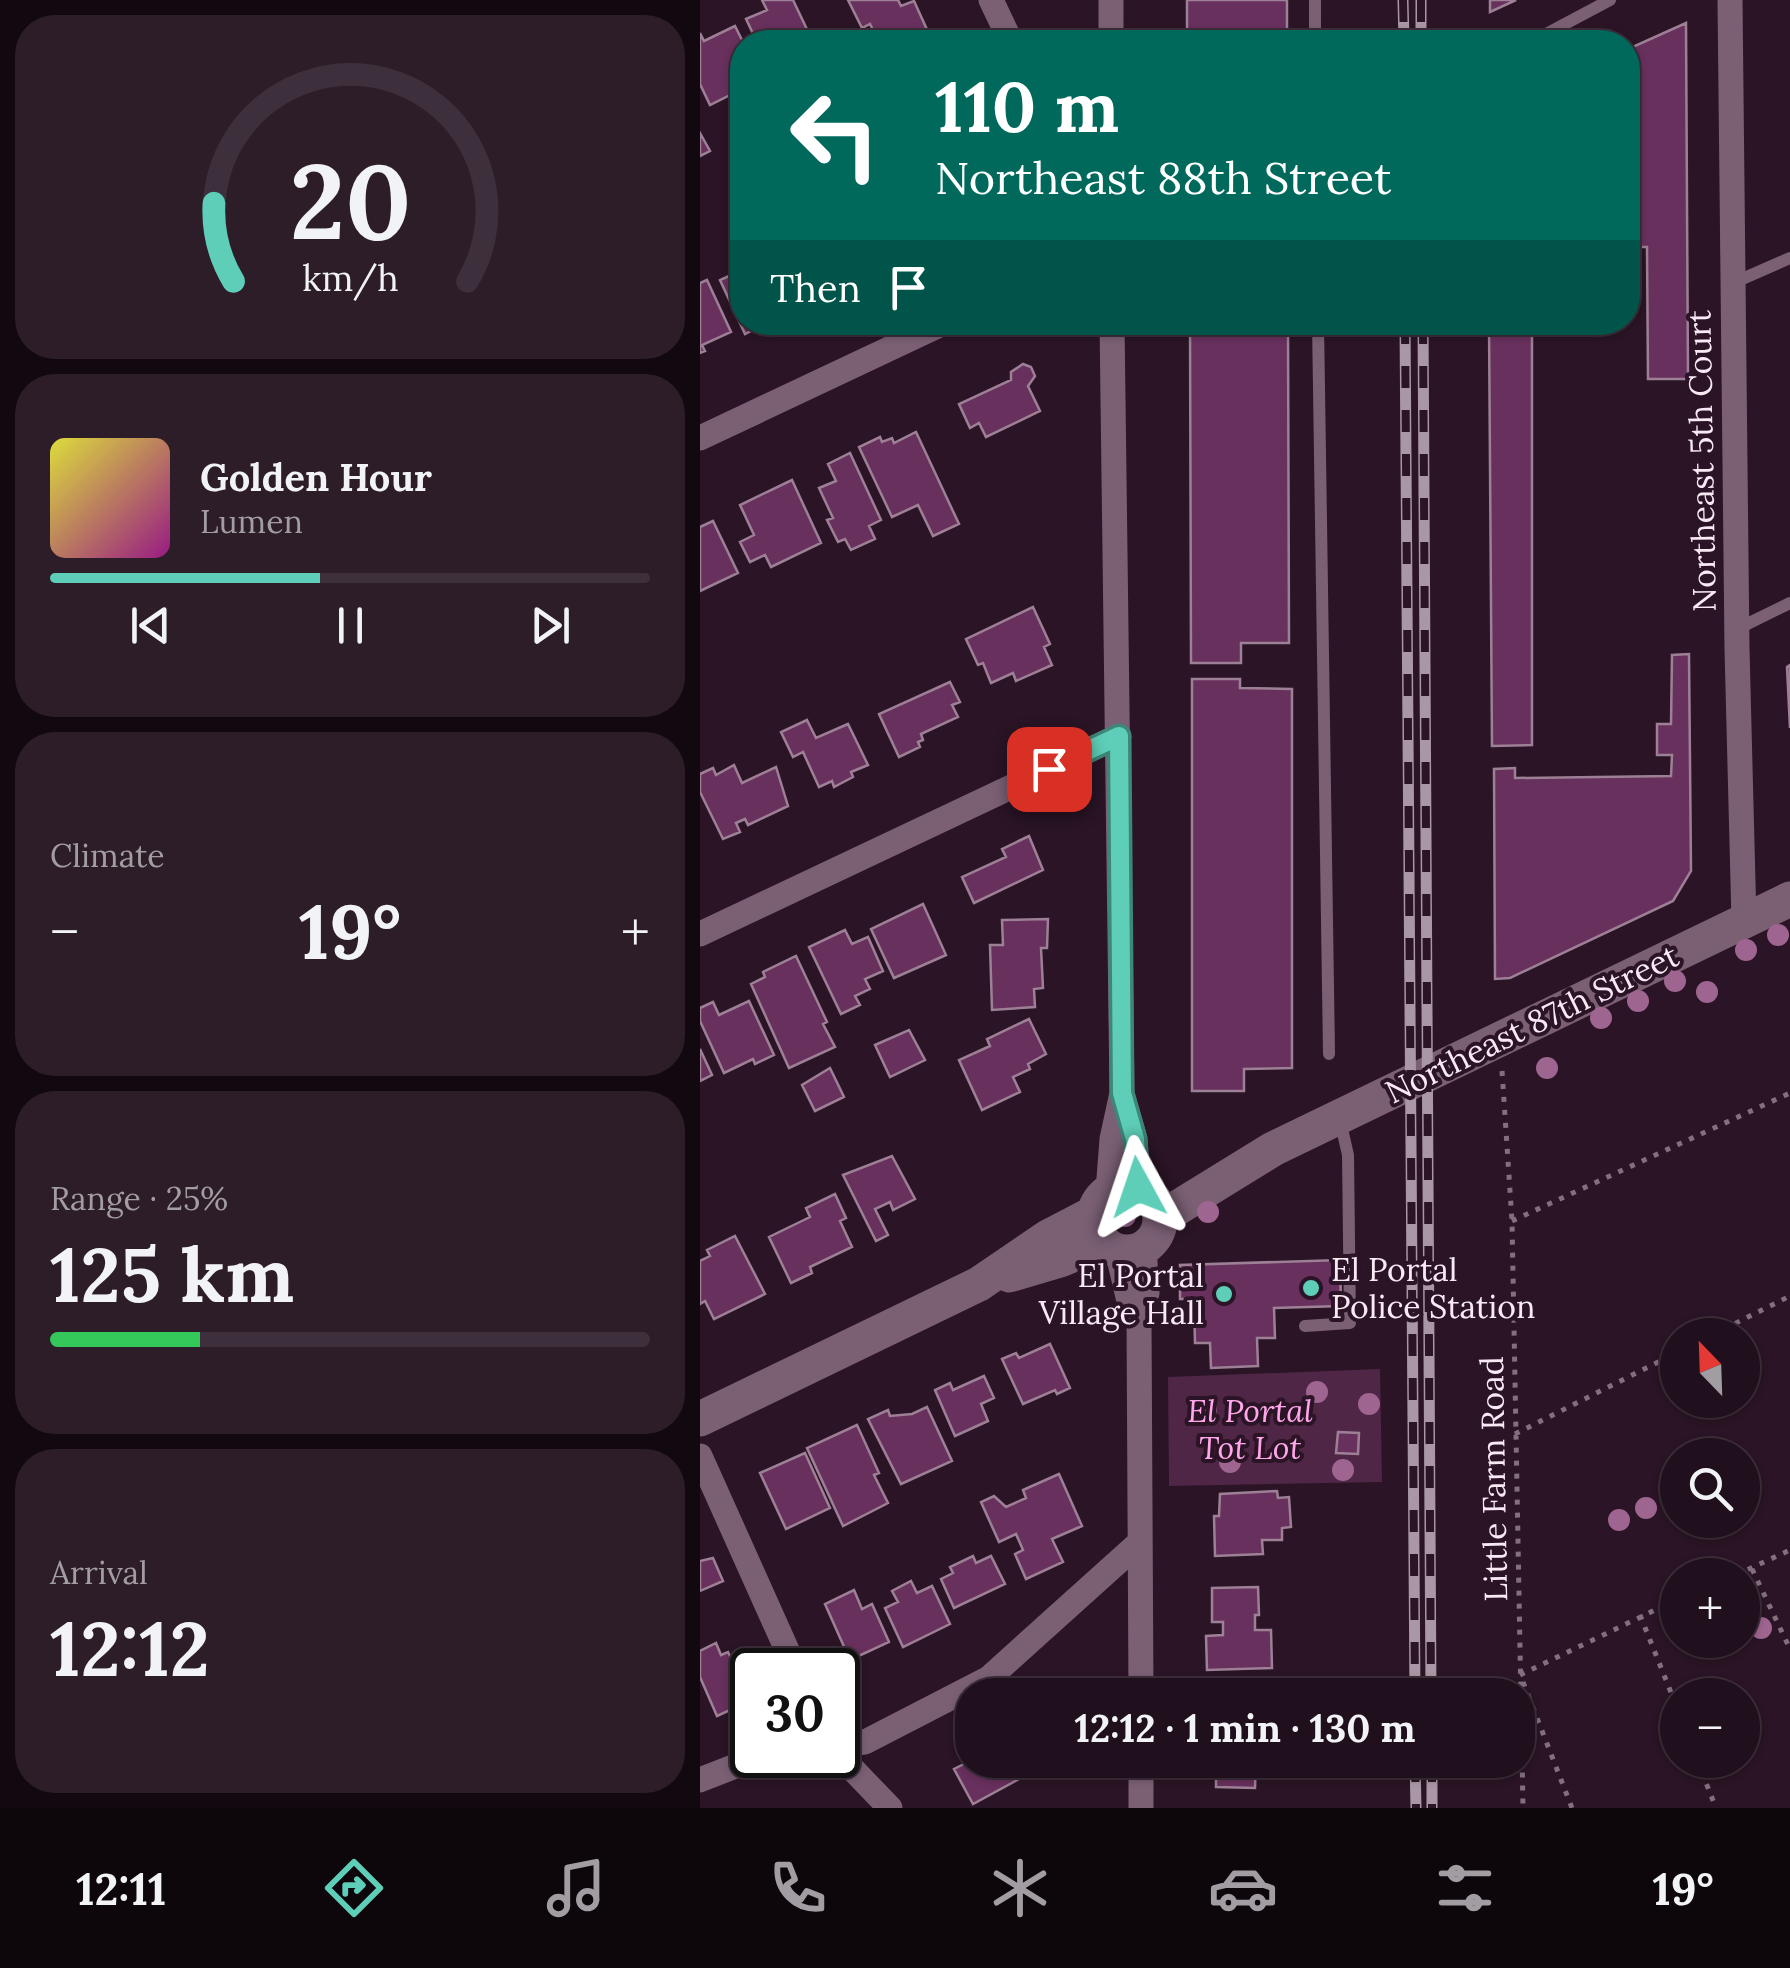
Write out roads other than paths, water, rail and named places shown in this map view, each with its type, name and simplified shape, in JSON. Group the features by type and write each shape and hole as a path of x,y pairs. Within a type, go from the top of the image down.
{"street":[{"path":"990,0 1005,30"},
{"path":"1111,0 1111,30"},
{"name":"Northeast 5th Court","path":"1730,0 1744,921"},
{"path":"700,438 918,335"},
{"path":"1112,335 1122,1093 1135,1139 1127,1218 1128,1296 1140,1319 1140,1678"},
{"path":"700,934 1119,736"},
{"name":"Northeast 87th Street","path":"700,1419 979,1284 1060,1260 1127,1218 1790,900"},
{"path":"700,1456 786,1648"},
{"path":"860,1742 988,1678 1140,1542"},
{"path":"700,1780 730,1769"},
{"path":"860,1777 890,1808"},
{"path":"1140,1778 1141,1808"}],"lane":[{"path":"1315,0 1316,30"},
{"path":"1554,30 1610,0"},
{"path":"1733,283 1790,258"},
{"path":"1318,335 1329,1054"},
{"path":"1737,629 1790,603"},
{"path":"1305,1326 1350,1323 1348,1155 1340,1117"}],"railway":[{"path":"1403,0 1404,30"},
{"path":"1421,0 1421,30"},
{"path":"1405,335 1415,1678"},
{"path":"1423,335 1431,1678"},
{"path":"1415,1778 1416,1808"},
{"path":"1432,1778 1432,1808"}],"place":[{"name":"El Portal Police Station","path":"1311,1288"},
{"name":"El Portal Village Hall","path":"1224,1294"}],"park label":[{"name":"El Portal Tot Lot","path":"1250,1430"}]}
